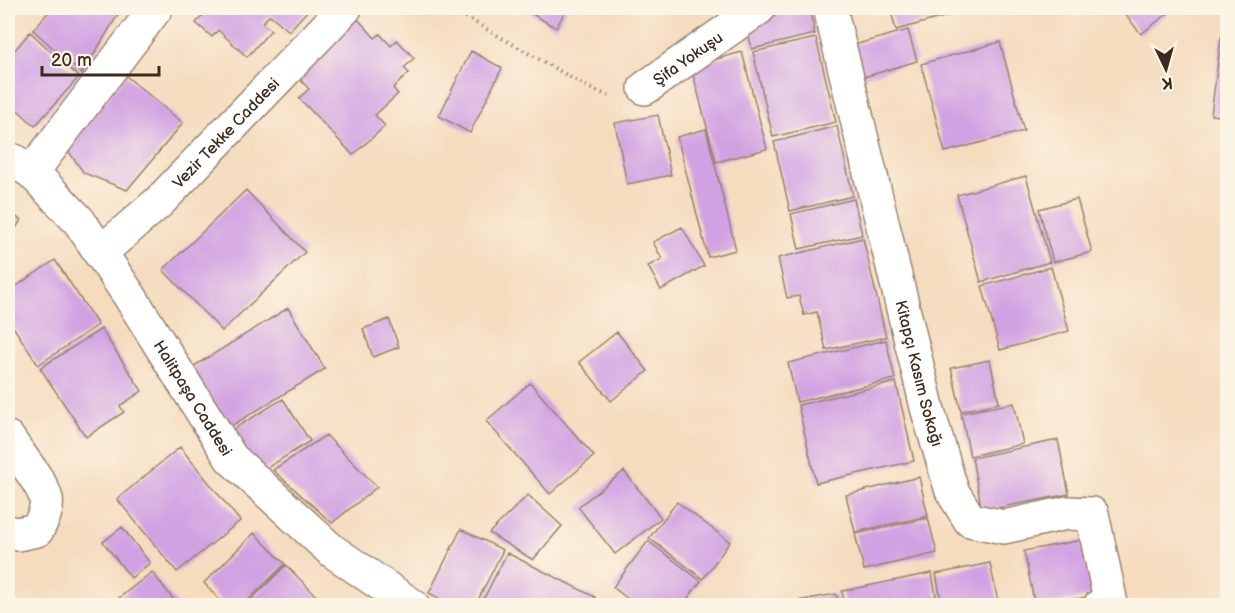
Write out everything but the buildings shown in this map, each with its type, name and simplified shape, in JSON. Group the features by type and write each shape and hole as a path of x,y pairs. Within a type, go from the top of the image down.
{"street":[{"path":"20,166 156,8"},
{"name":"Vezir Tekke Caddesi","path":"100,253 159,202 345,8"},
{"name":"Şifa Yokuşu","path":"645,88 759,8"},
{"name":"Kitapçı Kasım Sokağı","path":"830,8 928,411 952,491 970,520 1004,527 1067,513 1092,514 1110,599 1100,606"},
{"name":"Halitpaşa Caddesi","path":"20,166 79,221 129,295 231,458 331,550 413,606"},
{"path":"8,438 40,485 46,499 44,516 37,530 17,534 8,532"}],"path":[{"path":"450,8 589,88 611,97 645,88"}]}
